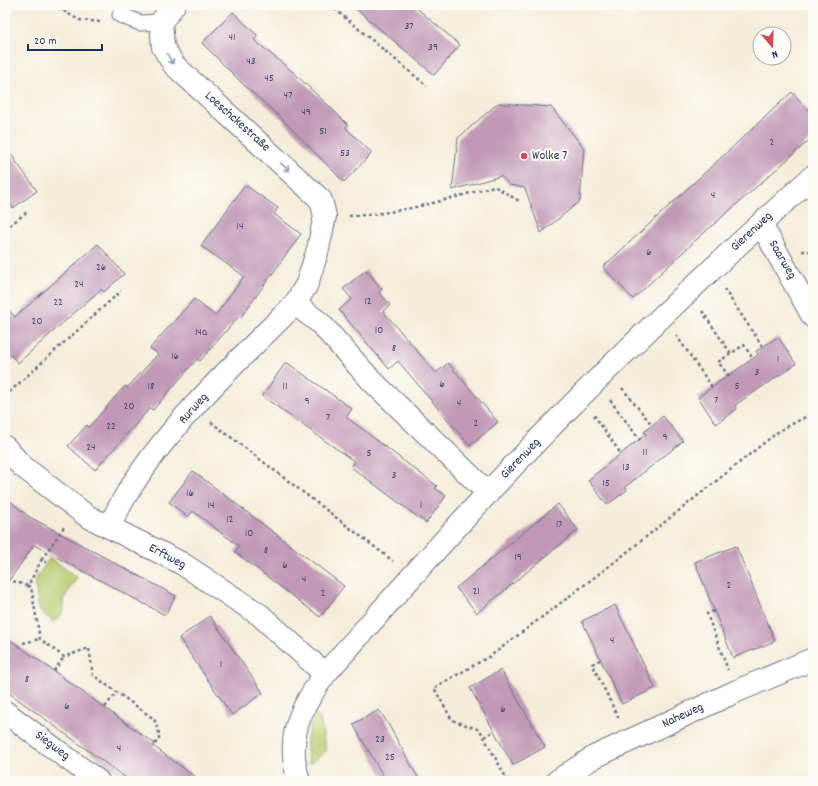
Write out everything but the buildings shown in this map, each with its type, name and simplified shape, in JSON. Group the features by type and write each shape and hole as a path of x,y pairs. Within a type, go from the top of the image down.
{"street":[{"name":"Loeschckestraße","path":"168,13 163,47 174,65 321,200 325,216"},
{"name":"Gierenweg","path":"299,781 294,755 293,739 300,715 309,697 325,674 488,493 580,397 662,316 813,176"},
{"name":"Rurweg","path":"109,527 128,492 161,447 193,408 295,304 307,284 314,266 325,216"},
{"name":"Saarweg","path":"761,224 813,317"},
{"path":"295,304 320,323 371,380 488,493"},
{"name":"Erftweg","path":"5,447 22,466 87,516 181,563 260,615 325,674"},
{"name":"Naheweg","path":"557,781 594,757 737,691 813,659"},
{"name":"Siegweg","path":"5,712 98,781"}],"lane":[{"name":"Loeschckestraße","path":"120,15 140,23 168,13"}],"path":[{"path":"53,5 78,20 99,22 120,15"},
{"path":"330,5 427,86"},
{"path":"325,216 384,213 438,203 494,186 519,201"},
{"path":"5,229 27,212"},
{"path":"711,270 763,347"},
{"path":"5,396 121,291"},
{"path":"688,292 731,354"},
{"path":"662,316 712,388"},
{"path":"729,376 718,362 744,345 753,359"},
{"path":"602,375 652,425"},
{"path":"602,375 640,440"},
{"path":"580,397 622,454"},
{"path":"193,408 413,576"},
{"path":"508,781 480,730 452,720 434,688 492,655 612,564 778,431 813,413"},
{"path":"28,586 42,559 77,508"},
{"path":"42,559 47,563"},
{"path":"13,581 31,587 40,639 64,657"},
{"path":"714,611 707,614 737,691"},
{"path":"23,643 40,639"},
{"path":"54,671 64,657 89,648 93,675 154,719 160,736 155,744"},
{"path":"600,660 592,664 629,741"},
{"path":"104,707 117,692"},
{"path":"484,737 494,731"}],"green space":[{"path":"50,558 77,577 63,600 64,611 54,622 39,610 35,583 37,577"},
{"path":"315,715 320,718 326,751 309,764 307,739"}],"place":[{"name":"Wolke 7","path":"524,156"}]}
